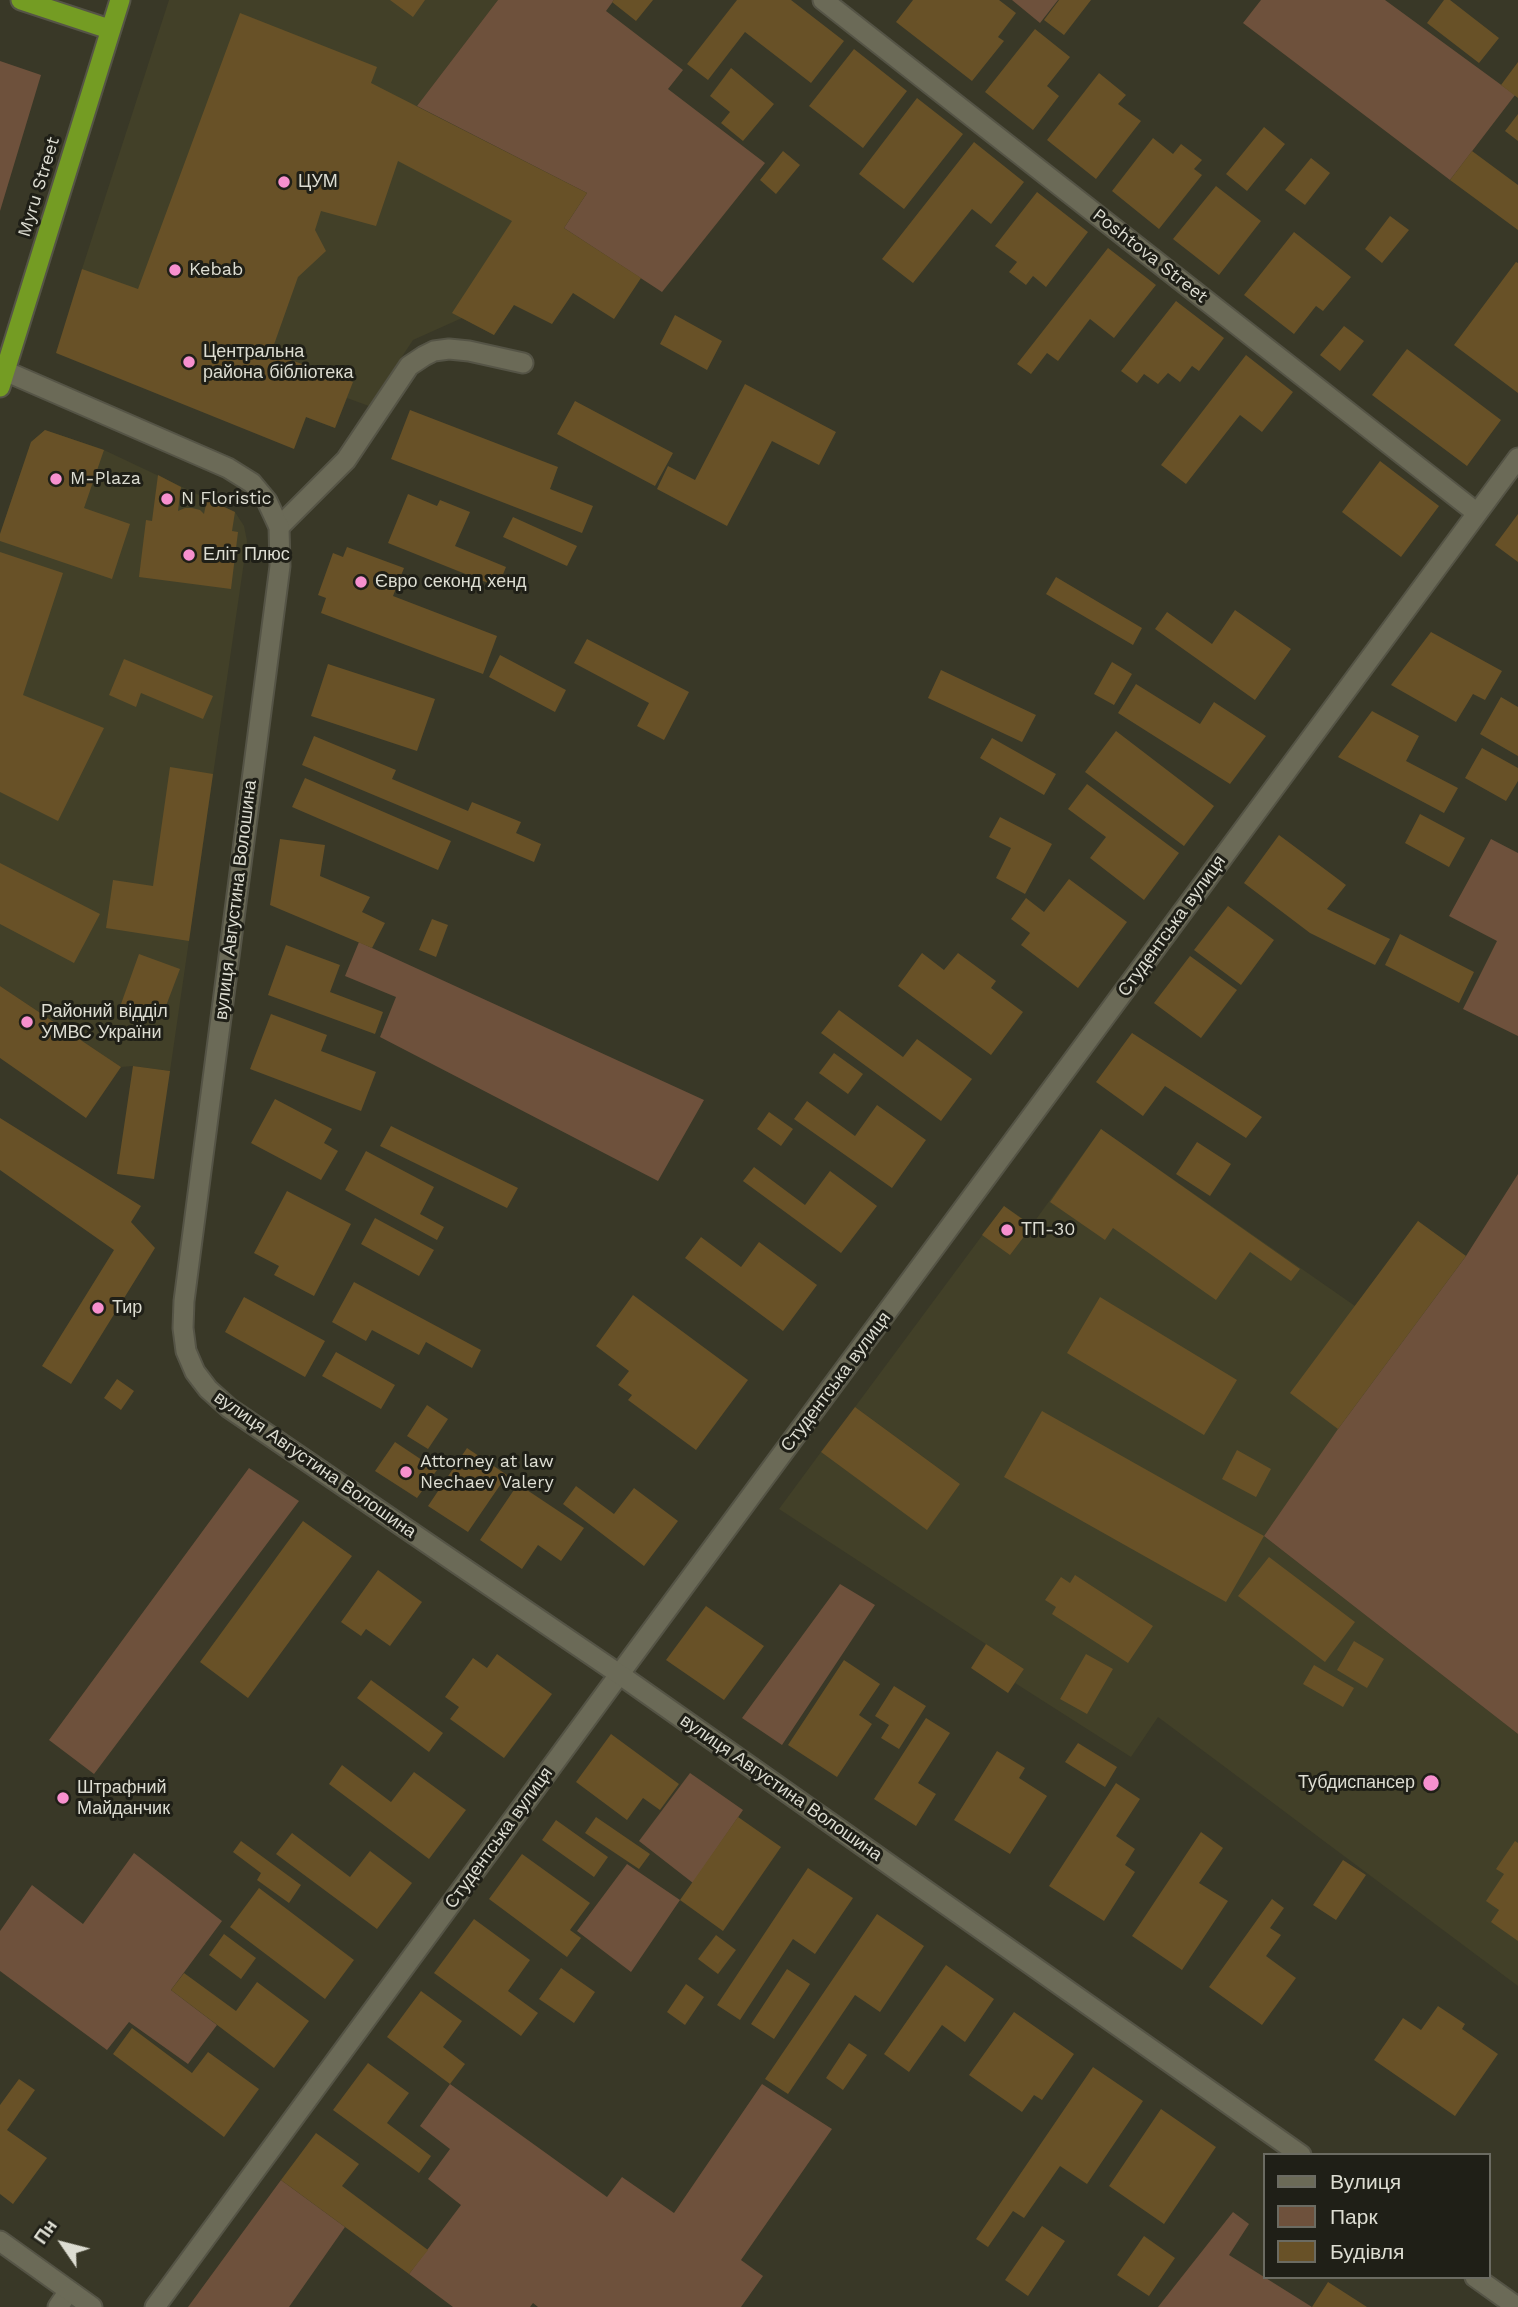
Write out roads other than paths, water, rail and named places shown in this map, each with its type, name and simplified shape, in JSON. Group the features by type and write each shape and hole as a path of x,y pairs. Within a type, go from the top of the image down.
{"highway":[{"path":"21,0 109,29"},
{"name":"Myru Street","path":"2,379 120,0"}],"street":[{"name":"Poshtova Street","path":"823,0 1477,513"},
{"path":"279,527 346,460 409,366 434,351 449,349 523,363"},
{"name":"вулиця Августина Волошина","path":"2,379 228,468 251,483 267,501 279,527 280,566 184,1301 186,1351 195,1372 208,1389 229,1408 619,1674 1298,2153"},
{"name":"Студентська вулиця","path":"155,2307 619,1674 1518,458"},
{"path":"0,2242 63,2299 92,2307"},
{"path":"1478,2279 1517,2307"}],"place":[{"name":"ЦУМ","path":"284,182"},
{"name":"Kebab","path":"175,270"},
{"name":"Центральна района бібліотека","path":"189,362"},
{"name":"M-Plaza","path":"56,479"},
{"name":"N Floristic","path":"167,499"},
{"name":"Еліт Плюс","path":"189,555"},
{"name":"Євро секонд хенд","path":"361,582"},
{"name":"Районий відділ УМВС України","path":"27,1022"},
{"name":"ТП-30","path":"1007,1230"},
{"name":"Тир","path":"98,1308"},
{"name":"Attorney at law Nechaev Valery","path":"406,1472"},
{"name":"Тубдиспансер","path":"1431,1783"},
{"name":"Штрафний Майданчик","path":"63,1798"}]}
